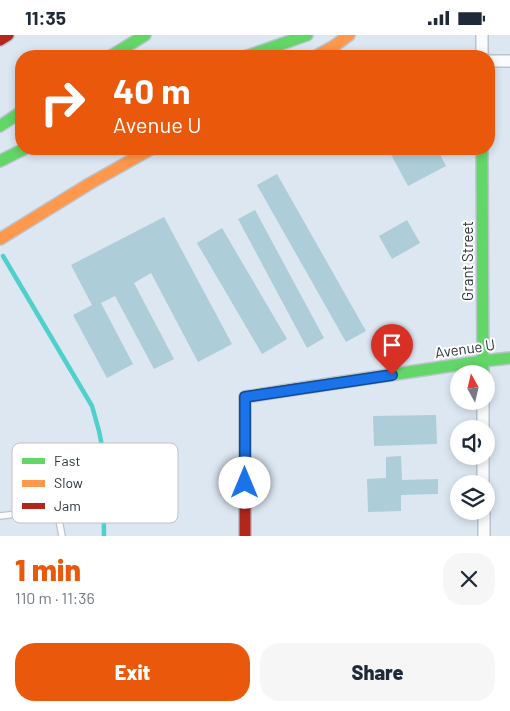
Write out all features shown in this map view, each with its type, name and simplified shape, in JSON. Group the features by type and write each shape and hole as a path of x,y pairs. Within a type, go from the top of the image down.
{"main road":[{"path":"0,40 8,35"},
{"path":"121,50 145,35"},
{"path":"264,50 307,35"},
{"path":"327,50 349,35"},
{"path":"0,126 15,116"},
{"path":"0,161 15,154"},
{"path":"0,239 88,184 140,155"},
{"name":"Grant Street","path":"482,155 483,365"},
{"name":"Avenue U","path":"245,536 245,397 510,358"}],"street":[{"path":"482,35 482,50"},
{"path":"495,61 510,61"},
{"path":"484,520 484,536"}],"lane":[{"path":"60,523 62,536"}],"building":[{"path":"391,155 440,155 446,166 408,186"},
{"path":"277,174 366,331 346,342 257,185"},
{"path":"255,210 324,338 307,348 238,219"},
{"path":"164,217 232,344 198,362 151,273 134,283 174,359 154,369 115,296 101,303 133,364 107,378 73,315 92,305 71,265"},
{"path":"407,220 420,243 392,259 379,236"},
{"path":"222,228 287,339 262,354 197,243"},
{"path":"436,415 437,444 374,446 373,416"},
{"path":"401,456 402,480 438,479 438,494 401,495 401,511 368,512 367,479 386,478 386,457"}],"waterway":[{"path":"3,256 92,406 101,443"},
{"path":"104,523 104,536"}],"traffic: fast":[{"path":"121,50 145,35"},
{"path":"264,50 307,35"},
{"path":"0,126 15,116"},
{"path":"0,161 15,154"},
{"path":"482,155 483,365"},
{"path":"296,389 510,358"}],"traffic: slow":[{"path":"327,50 349,35"},
{"path":"0,239 140,155"}],"traffic: jam":[{"path":"0,40 8,35"},
{"path":"245,536 245,397 296,389"}],"route":[{"path":"245,483 245,397 392,375"}]}
